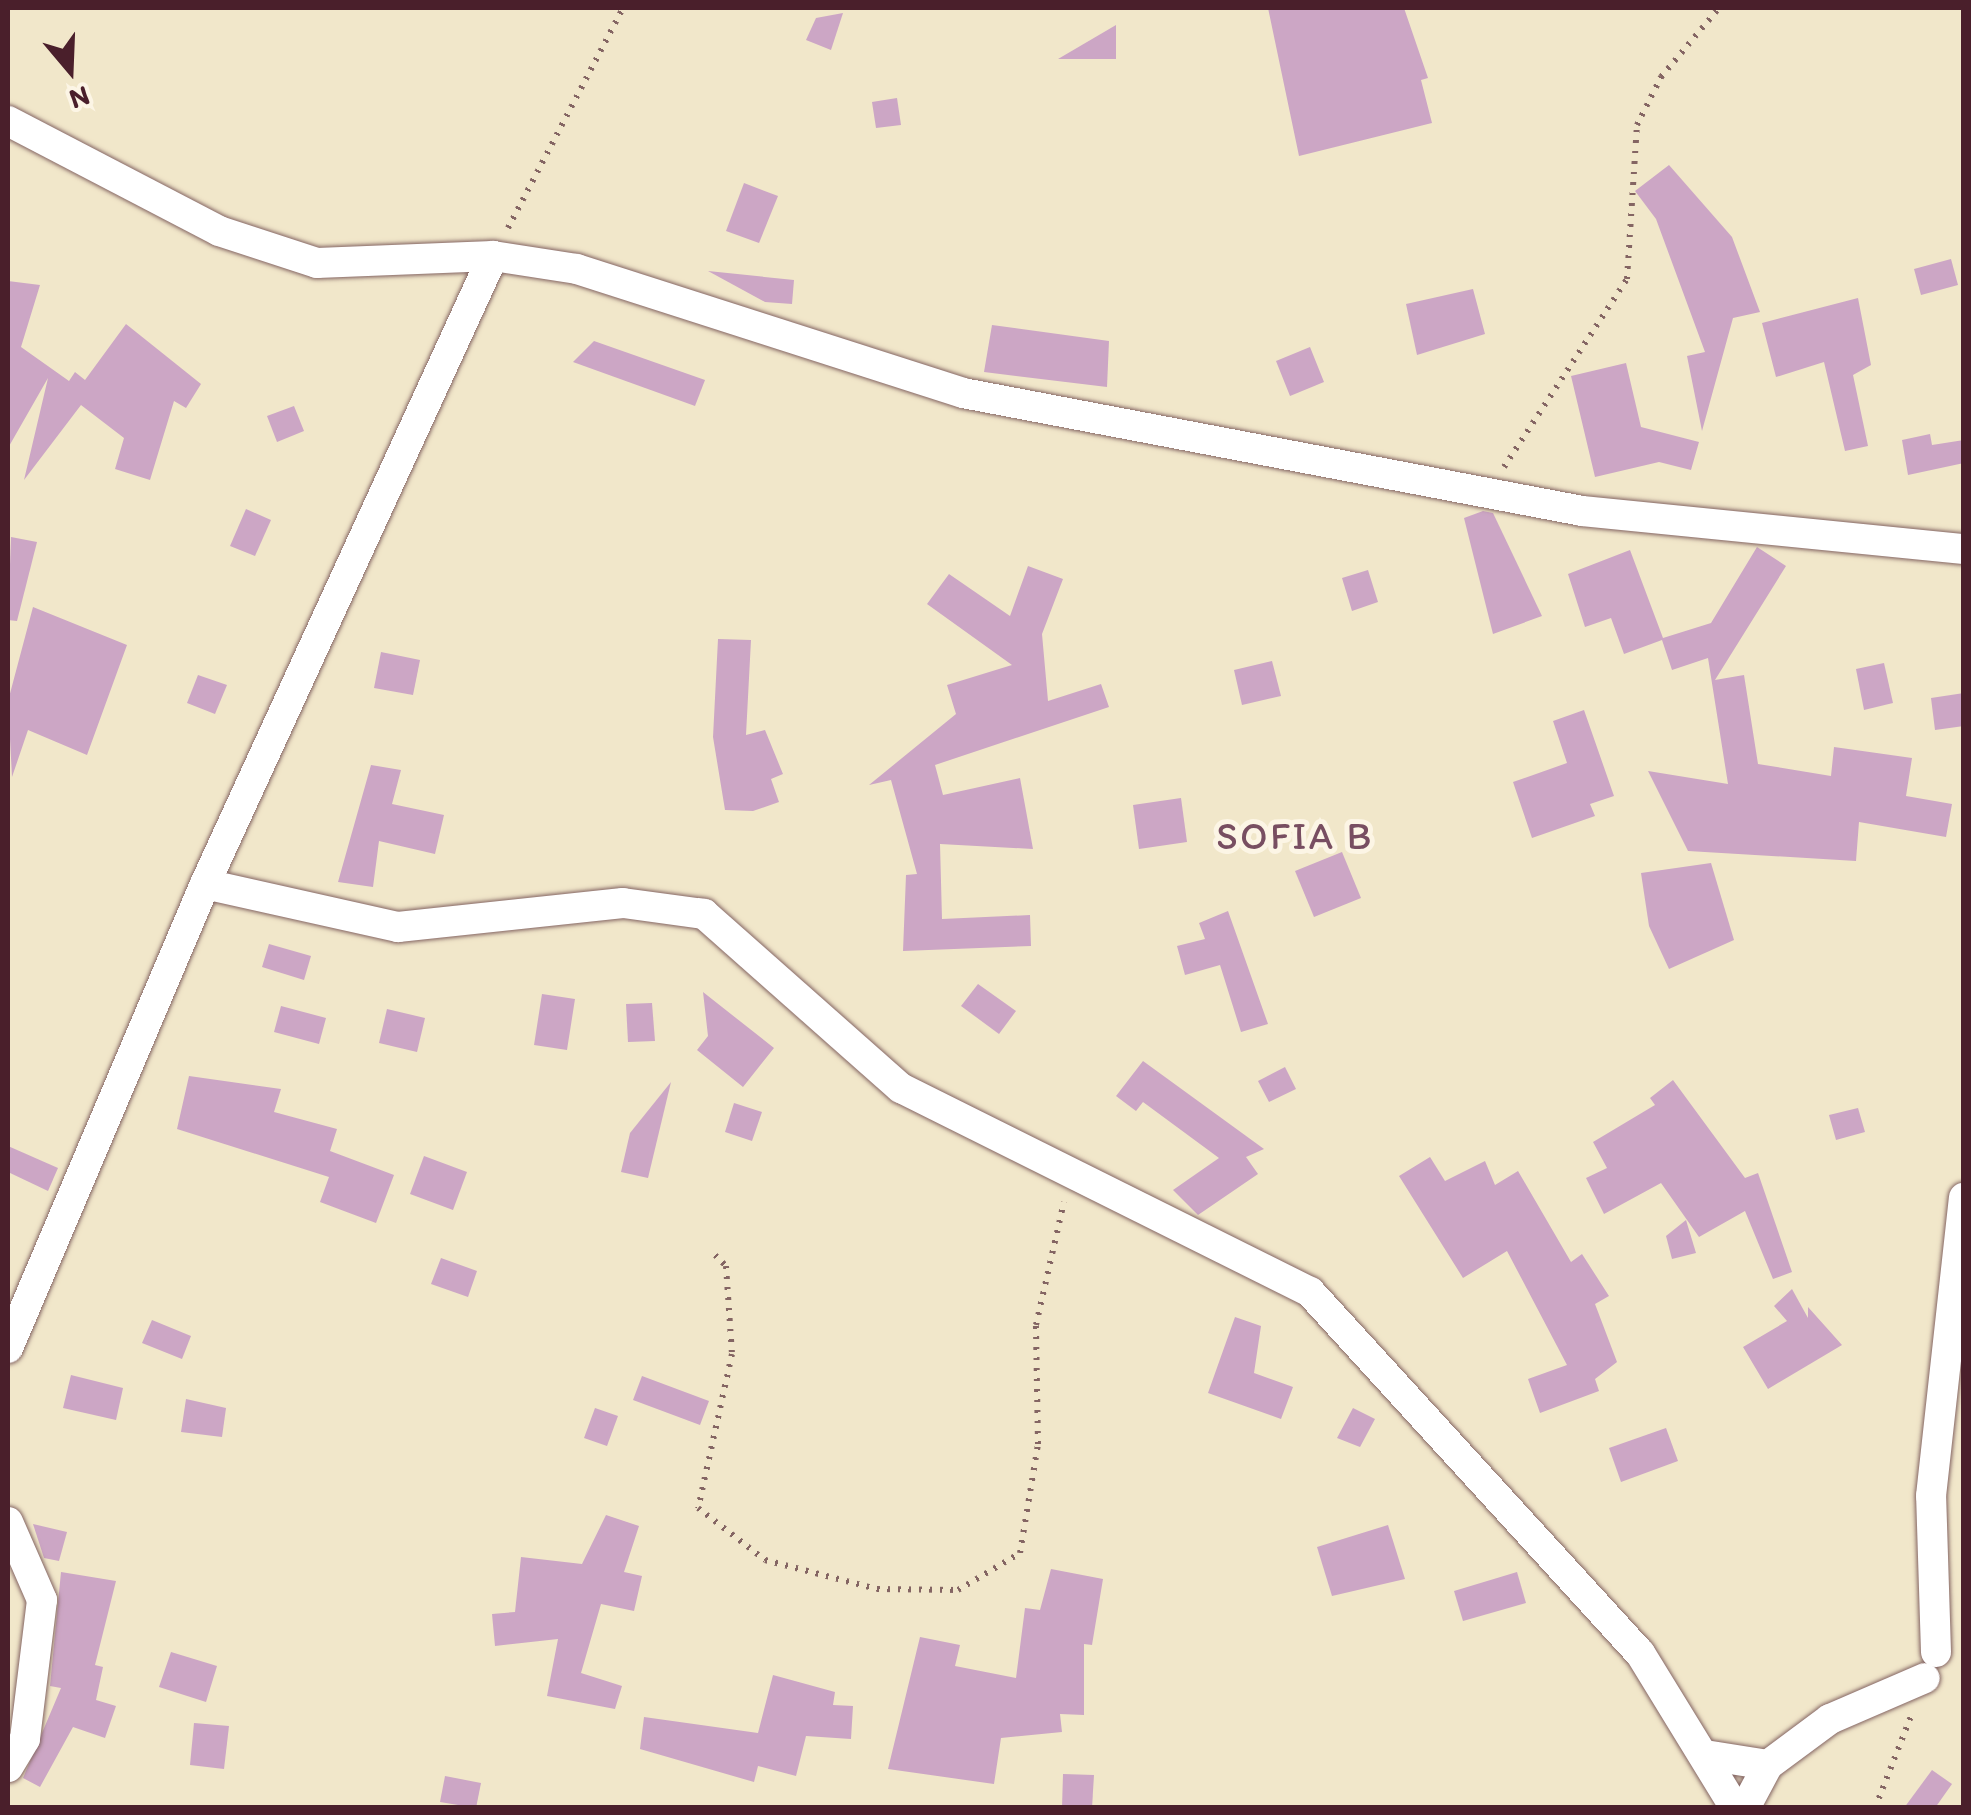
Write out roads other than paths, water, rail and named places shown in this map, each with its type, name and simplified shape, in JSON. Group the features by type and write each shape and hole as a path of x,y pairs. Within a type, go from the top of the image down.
{"street":[{"path":"8,122 218,231 317,263 494,256 577,269 964,393 1484,496 1964,549"},
{"path":"8,1348 205,884 494,256"},
{"path":"205,884 398,927 623,903 704,914 902,1088 1310,1292 1640,1653 1736,1808"},
{"path":"1745,1808 1768,1765 1830,1719 1931,1665 1931,1496 1964,1198"},
{"path":"8,1522 42,1600 25,1739 8,1767"},
{"path":"1705,1754 1768,1765"}],"district":[{"name":"SOFIA B","path":"1295,837"}]}
